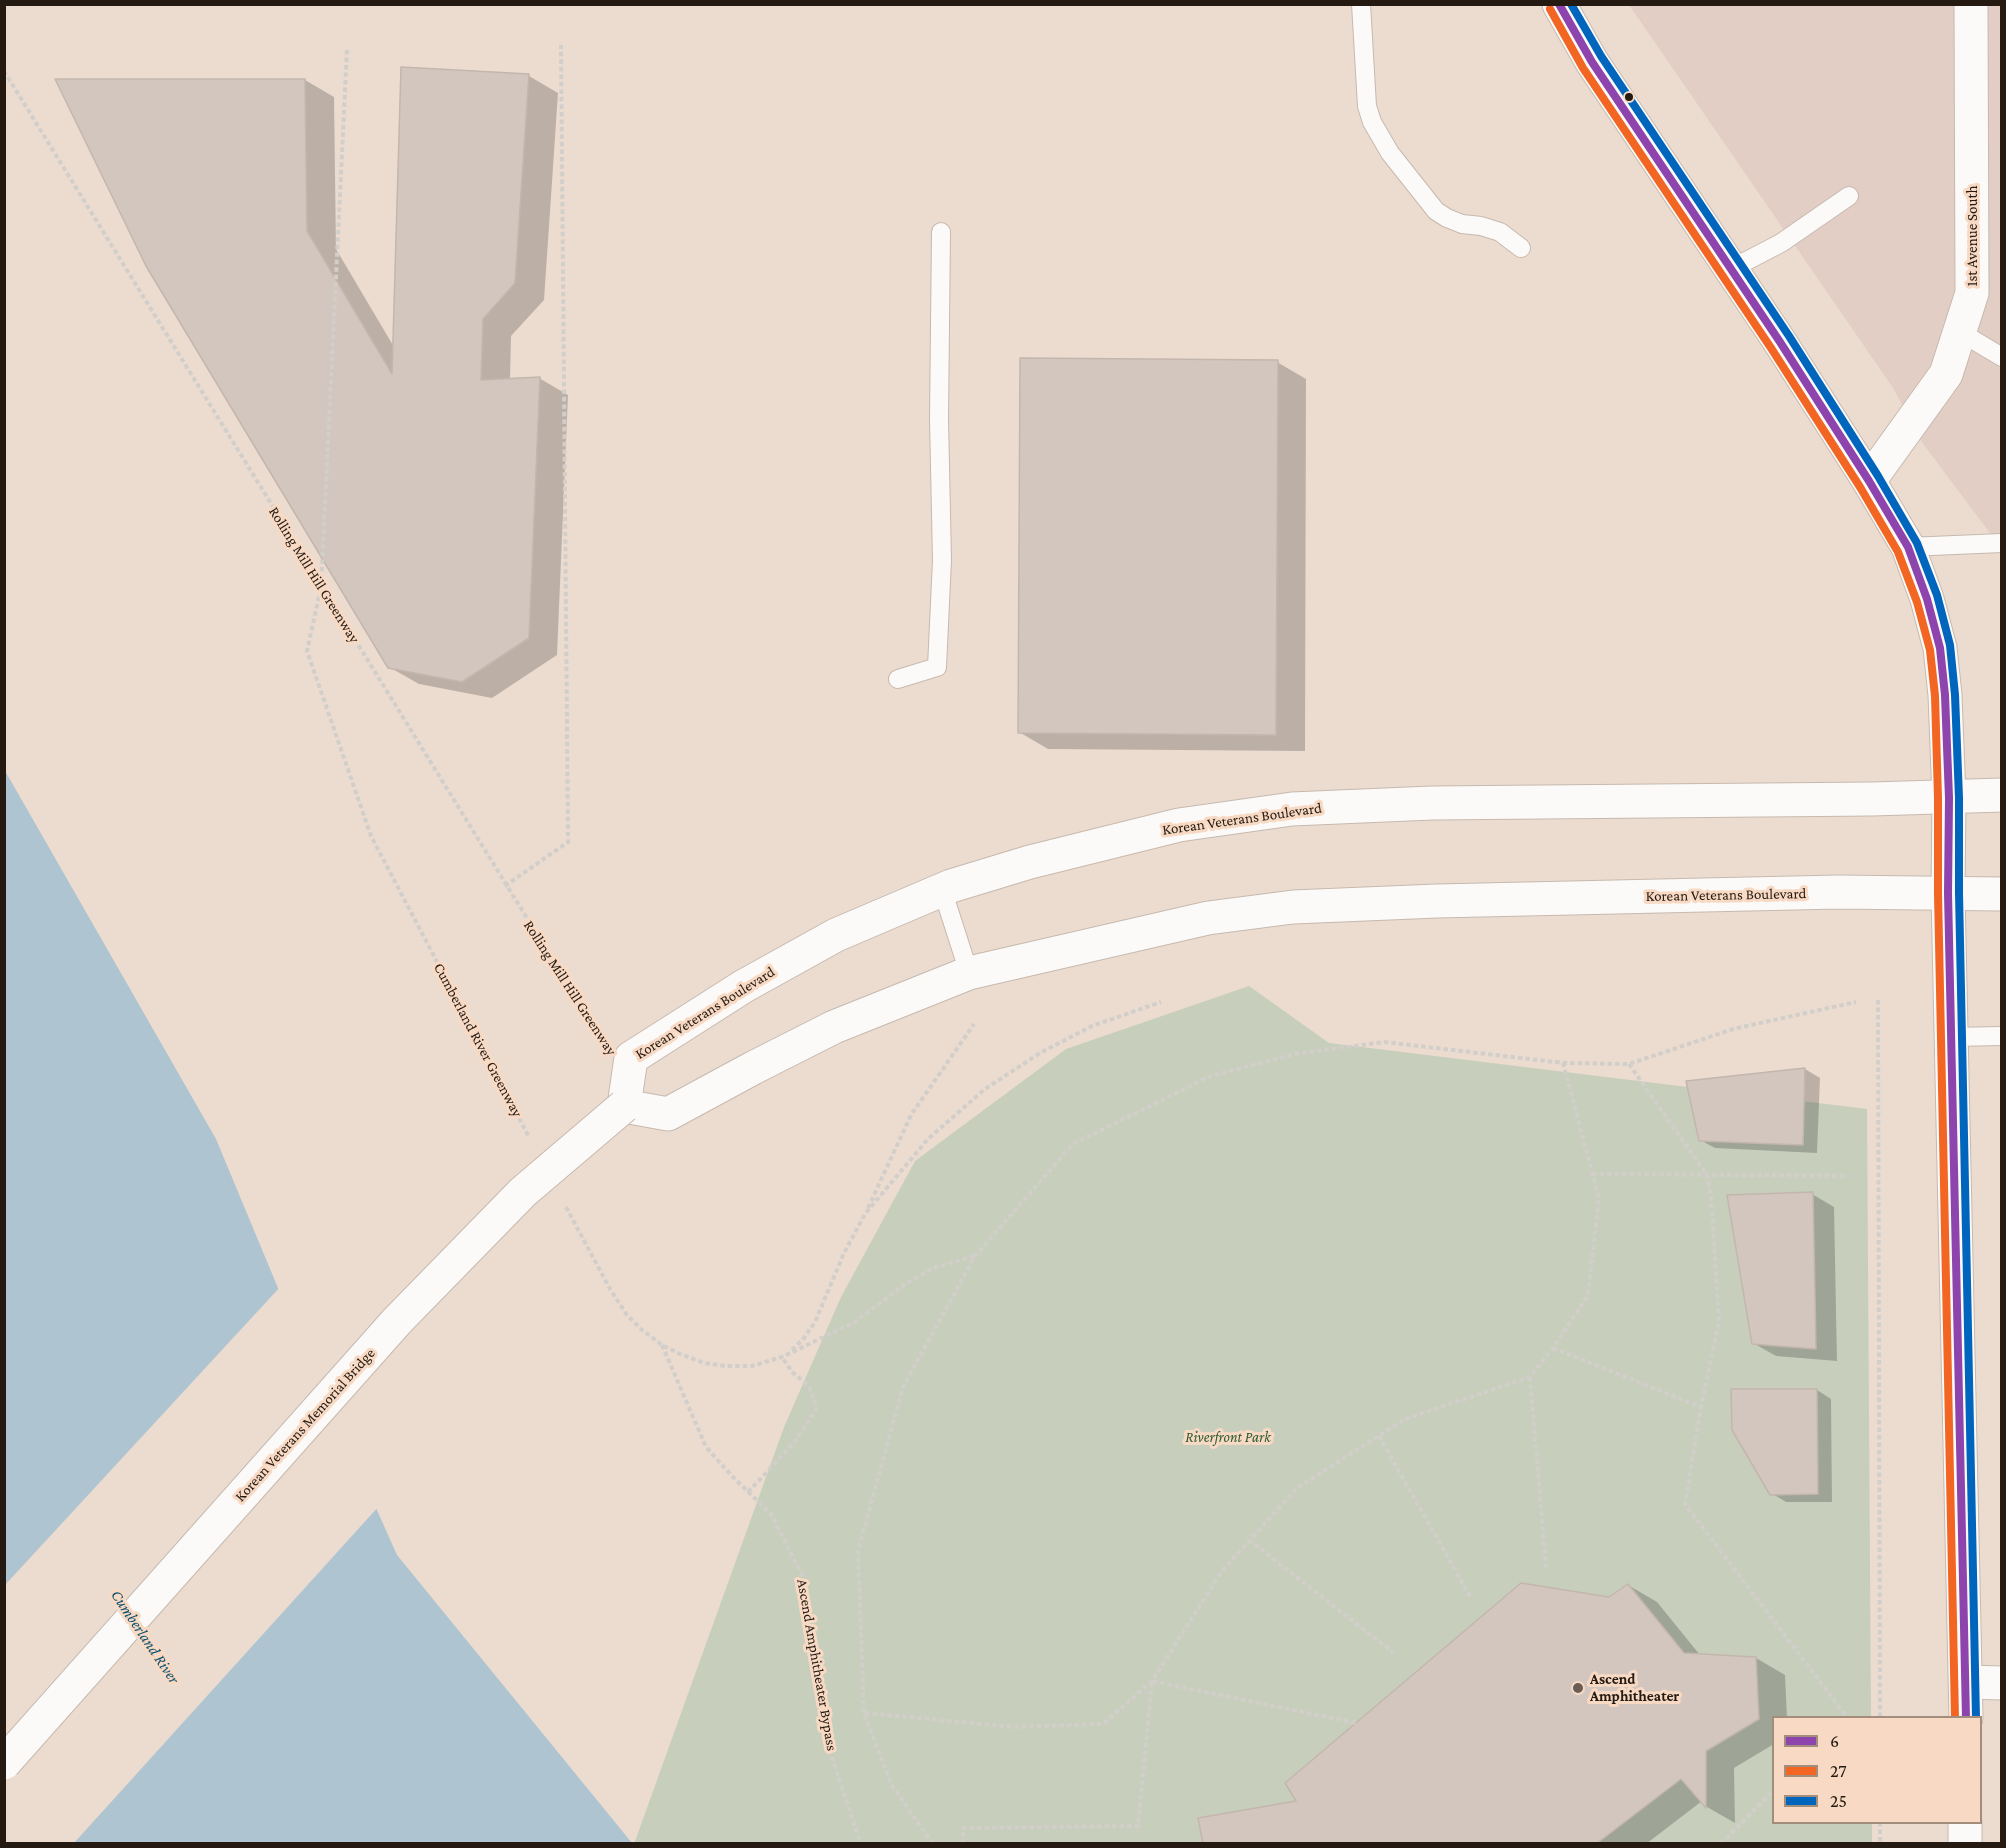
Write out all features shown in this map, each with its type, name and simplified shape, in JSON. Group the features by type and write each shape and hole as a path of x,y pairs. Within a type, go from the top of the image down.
{"main road":[{"path":"1559,4 1592,62 1869,481 1908,548 1927,599 1940,648 1945,695 1949,798 1948,893 1966,1716"},
{"name":"1st Avenue South","path":"1869,481 1947,374 1972,293 1971,4"},
{"name":"Korean Veterans Boulevard","path":"2001,795 1949,798 1432,803 1292,809 1179,825 1030,862 942,889 836,935 744,986 631,1058 626,1091 668,1114 834,1027 969,973 1208,918 1293,907 1838,892 2001,894"},
{"name":"Korean Veterans Memorial Bridge","path":"4,1763 405,1313 626,1091"},
{"path":"1966,1682 2001,1683"},
{"path":"1965,1824 1965,1844"}],"lane":[{"path":"1361,4 1367,106 1372,122 1390,153 1436,211 1462,224 1481,226 1500,232 1521,248"},
{"path":"1731,269 1781,243 1849,196"},
{"path":"898,679 937,667 942,560 939,419 941,232"},
{"path":"1960,332 2001,357"},
{"path":"1908,548 2001,543"},
{"path":"942,889 969,973"},
{"path":"1951,1037 2001,1036"}],"path":[{"path":"505,886 568,842 561,45"},
{"name":"Cumberland River Greenway","path":"347,50 321,587 307,651 371,836 530,1139"},
{"name":"Rolling Mill Hill Greenway","path":"4,71 590,1023 626,1091"},
{"path":"1878,1000 1880,1716"},
{"path":"865,1214 928,1139 985,1089 1040,1053 1084,1030 1125,1013 1161,1002"},
{"path":"933,1844 891,1784 864,1713 858,1551 903,1387 975,1256 1073,1144 1211,1076 1295,1054 1385,1041 1563,1063 1629,1064 1733,1029 1856,1002"},
{"path":"790,1353 815,1322 844,1253 865,1214 911,1114 975,1024"},
{"path":"864,1713 1014,1727 1103,1724 1152,1681 1222,1571 1297,1488 1405,1419 1530,1377 1553,1348 1588,1295 1599,1198 1563,1063"},
{"path":"1629,1064 1707,1175 1711,1197 1719,1322 1701,1407 1685,1504 1846,1716"},
{"path":"1592,1174 1848,1176"},
{"path":"563,1202 596,1264 627,1315 662,1345 704,1363 726,1366 752,1366 782,1357 855,1322 905,1284 933,1268 975,1256"},
{"name":"Ascend Amphitheater Bypass","path":"662,1345 706,1447 771,1514 802,1575 830,1752 861,1844"},
{"path":"1553,1348 1701,1407"},
{"path":"748,1492 793,1444 817,1408 809,1386 792,1372 782,1357"},
{"path":"1530,1377 1546,1569"},
{"path":"1379,1436 1471,1598"},
{"path":"1250,1540 1394,1653"},
{"path":"1152,1681 1356,1723"},
{"path":"963,1844 963,1828 1138,1826 1152,1681"},
{"path":"1721,1844 1772,1791"},
{"path":"1880,1824 1880,1844"}],"shaded area":[{"path":"1629,5 2001,5 2001,548 1921,441 1893,388"}],"green space":[{"name":"Riverfront Park","path":"1249,986 1329,1043 1867,1109 1871,1716 1772,1716 1772,1824 1872,1824 1872,1843 634,1844 784,1427 841,1297 915,1161 1066,1049"}],"water":[{"name":"Cumberland River","path":"4,769 216,1139 278,1288 397,1555 632,1843 5,1843"}],"pier":[{"path":"281,1286 379,1506 74,1843 4,1843 5,1585"}],"building":[{"path":"401,67 529,74 515,283 483,319 481,380 540,377 529,638 462,682 388,668 146,266 55,79 305,79 307,231 392,374"},
{"path":"1020,358 1278,360 1276,735 1018,733"},
{"path":"1805,1068 1803,1145 1699,1141 1686,1081"},
{"path":"1813,1192 1816,1349 1752,1344 1727,1195"},
{"path":"1731,1389 1817,1389 1818,1494 1770,1495 1732,1430"},
{"name":"Ascend Amphitheater","path":"1521,1583 1609,1597 1628,1584 1684,1653 1756,1657 1759,1719 1706,1751 1706,1808 1681,1779 1596,1844 1203,1844 1198,1818 1296,1801 1285,1783"}],"transit line":[{"name":"6","path":"1559,4 1592,62 1780,342 1869,481 1908,547 1927,599 1940,648 1945,695 1949,798 1948,893 1966,1716"},
{"name":"25","path":"1571,4 1601,56 1789,336 1878,476 1917,543 1937,595 1950,645 1955,695 1959,798 1976,1716"},
{"name":"27","path":"1550,9 1583,68 1771,348 1860,487 1898,552 1917,602 1930,650 1935,696 1938,798 1955,1716"}],"place":[{"name":"Ascend Amphitheater","path":"1578,1688"}]}
